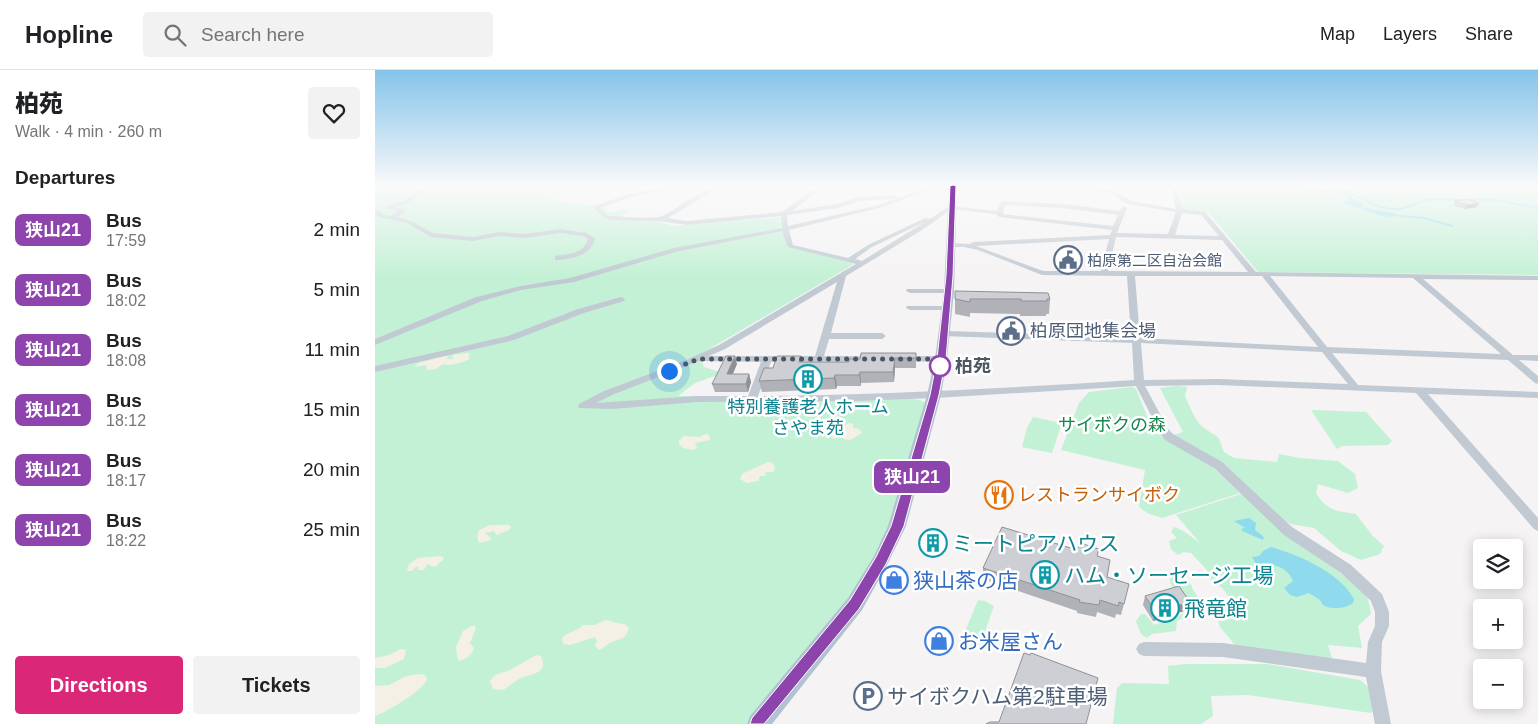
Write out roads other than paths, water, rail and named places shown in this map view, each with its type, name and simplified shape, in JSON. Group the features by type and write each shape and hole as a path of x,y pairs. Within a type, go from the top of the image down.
{"main road":[{"path":"758,724 855,604 881,560 900,520 934,395 941,359 949,291 958,245 949,217"}],"street":[{"path":"387,217 413,223 431,235 473,239 504,234 525,236 560,231 585,234 592,238 589,247 578,254 558,258"},
{"path":"608,217 661,220 687,224 760,217"},
{"path":"661,220 666,217"},
{"path":"784,217 790,246 862,263"},
{"path":"375,342 479,299 521,288 571,280 674,250 835,217"},
{"path":"849,260 877,242 933,217"},
{"path":"938,217 920,229 722,347 651,378 608,393 583,406 613,406 697,398 934,395 1139,383 1218,382 1354,386 1420,391 1538,395"},
{"path":"1009,217 1113,233 1224,238"},
{"path":"1104,273 1113,233 1120,217"},
{"path":"1171,236 1178,217"},
{"path":"1206,217 1254,274"},
{"path":"958,245 1113,233"},
{"path":"958,245 988,252 1042,273 1414,275 1538,278"},
{"path":"1131,273 1139,383 1153,413 1169,437 1219,465 1288,531 1346,569 1377,598 1382,612 1382,626 1375,642 1373,671 1383,724"},
{"path":"1264,274 1354,386"},
{"path":"819,358 843,275"},
{"path":"1414,275 1538,381"},
{"path":"910,291 949,291"},
{"path":"375,369 511,338 572,314 621,299"},
{"path":"910,308 947,308"},
{"path":"945,334 1135,340 1214,345 1325,348 1448,356 1538,358"},
{"path":"826,336 882,336"},
{"path":"698,359 941,359"},
{"path":"751,398 767,359"},
{"path":"1420,391 1538,526"},
{"path":"1144,649 1223,650 1373,671"}],"water":[{"path":"1249,518 1256,523 1255,530 1264,537 1263,540 1242,531 1241,529 1245,528 1234,521"},
{"path":"1271,547 1306,560 1329,573 1347,589 1354,599 1353,603 1346,607 1334,608 1323,605 1320,600 1309,593 1297,597 1290,595 1284,588 1293,581 1287,572 1273,565 1269,565 1267,569 1258,568 1252,557 1259,556 1263,551"}],"waterway":[{"path":"1406,217 1424,218 1452,226"}],"place":[{"name":"柏原第二区自治会館","path":"1068,260"},
{"name":"柏原団地集会場","path":"1011,331"},
{"name":"柏苑","path":"940,366"},
{"name":"特別養護老人ホーム さやま苑","path":"808,379"},
{"name":"レストランサイボク","path":"999,495"},
{"name":"ミートピアハウス","path":"933,543"},
{"name":"ハム・ソーセージ工場","path":"1045,575"},
{"name":"狭山茶の店","path":"894,580"},
{"name":"飛竜館","path":"1165,608"},
{"name":"お米屋さん","path":"939,641"},
{"name":"サイボクハム第2駐車場","path":"868,696"}],"park label":[{"name":"サイボクの森","path":"1112,425"}]}
